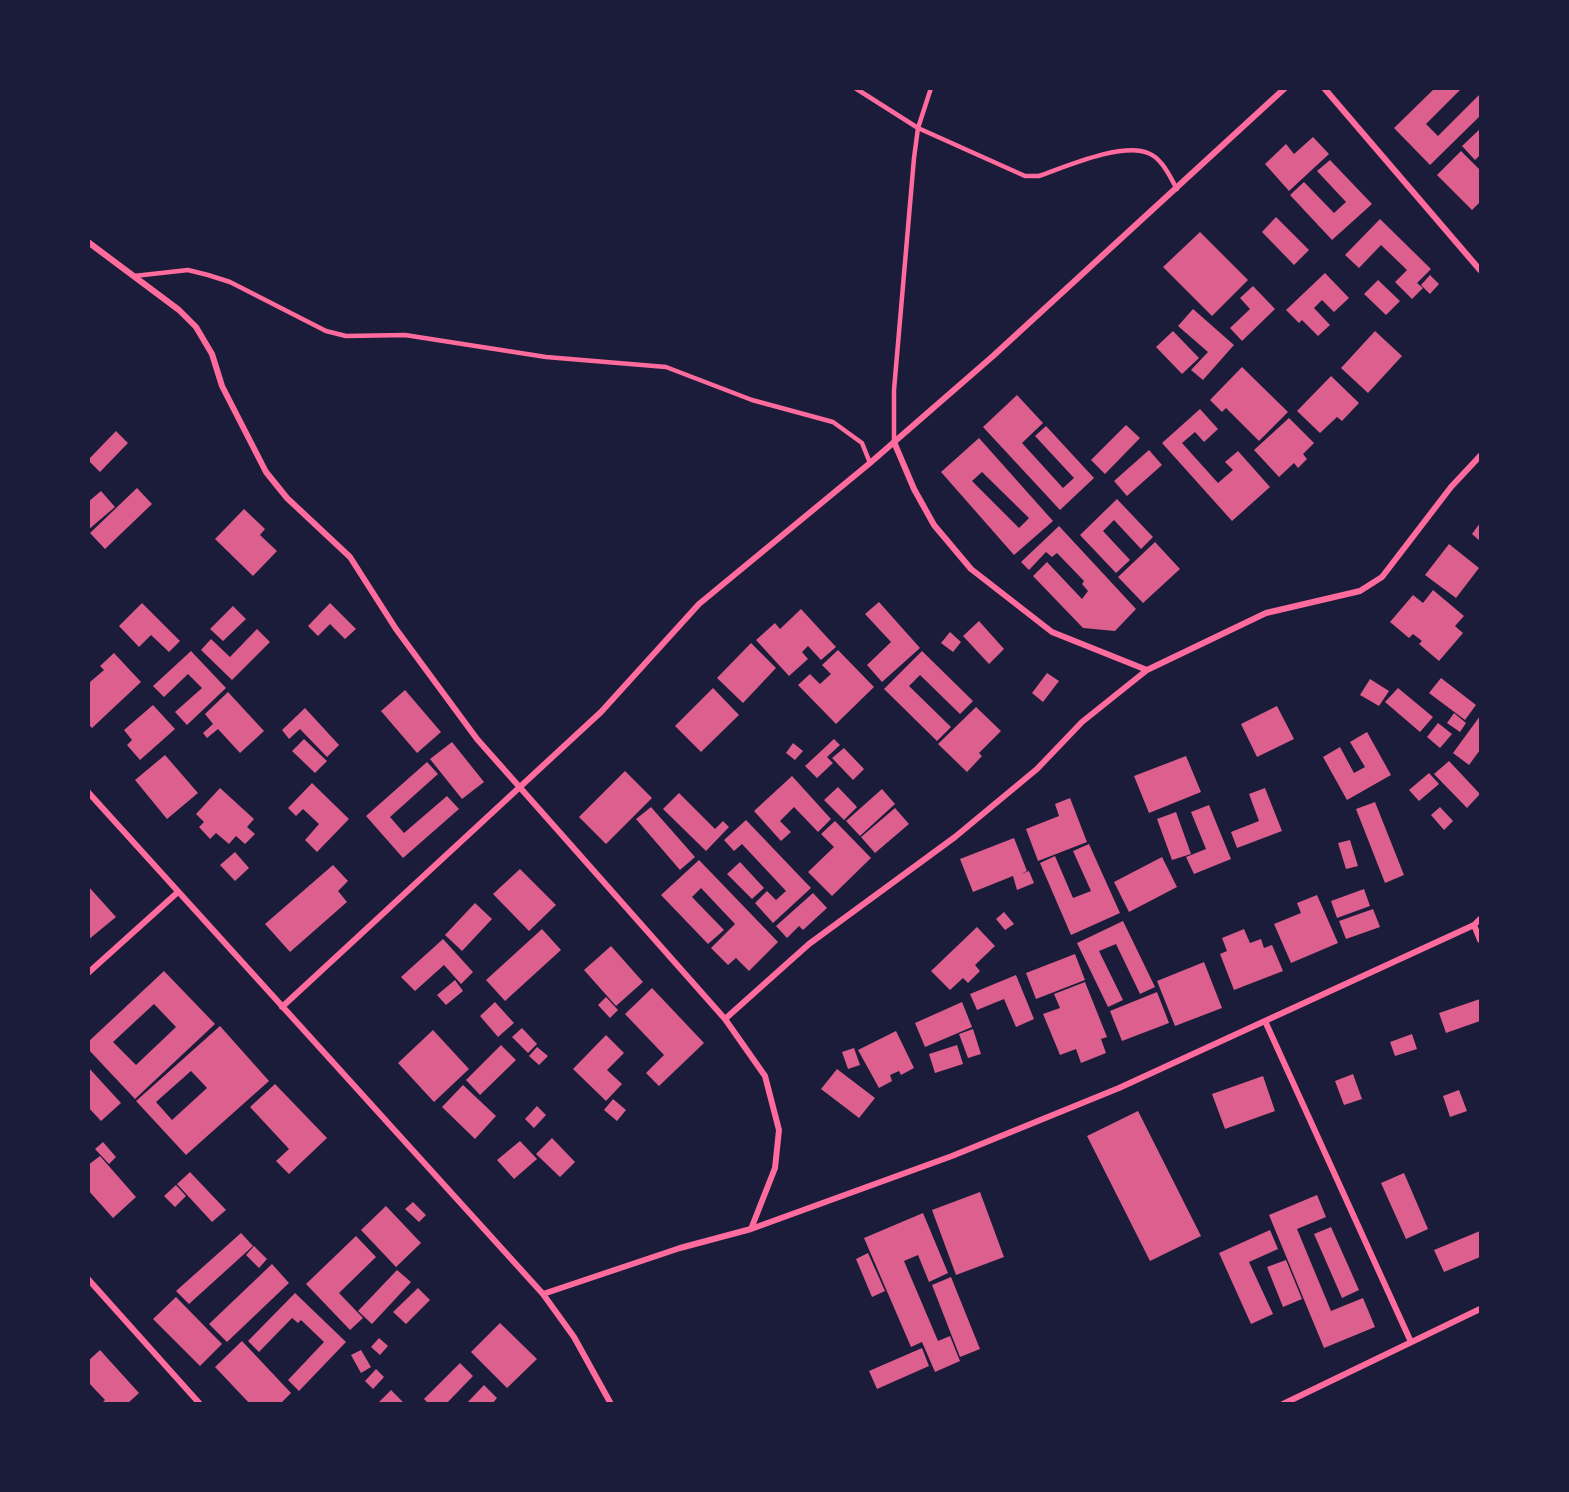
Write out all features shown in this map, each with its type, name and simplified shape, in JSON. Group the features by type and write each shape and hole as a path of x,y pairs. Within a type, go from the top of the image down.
{"street":[{"path":"282,1007 601,712 699,604 870,464 1177,189 1286,88"},
{"path":"1324,88 1480,270"},
{"path":"88,242 131,277 179,310 196,327 212,354 222,386 266,472 287,498 350,557 428,675 477,739 725,1019 765,1076 779,1130 775,1168 751,1229"},
{"path":"894,442 914,489 934,525 971,568 1052,632 1147,670"},
{"path":"725,1019 809,944 982,814 1037,769 1083,722 1147,670 1266,613 1360,591 1382,578 1451,487 1480,456"},
{"path":"88,792 543,1294 574,1337 611,1404"},
{"path":"88,973 178,892"},
{"path":"543,1294 680,1248 751,1229 952,1156 1119,1088 1474,925 1480,919"},
{"path":"1474,925 1480,940"},
{"path":"1265,1021 1412,1342"},
{"path":"88,1279 200,1404"},
{"path":"1283,1404 1480,1309"}],"lane":[{"path":"855,88 918,129 1024,176 1039,176 1118,152 1149,153 1162,163 1177,189"},
{"path":"894,442 894,390 918,129 932,88"},
{"path":"131,277 189,270 208,274 326,331 346,336 405,335 546,357 666,367 752,400 833,422 862,443 870,464"}],"building":[{"path":"1435,88 1462,88 1426,124 1438,136 1480,94 1480,116 1430,165 1394,128"},
{"path":"1480,129 1480,155 1475,160 1462,146"},
{"path":"1313,137 1329,154 1289,191 1265,164 1286,144 1294,154"},
{"path":"1461,151 1480,170 1480,202 1472,210 1437,175"},
{"path":"1330,160 1372,204 1332,240 1290,195 1304,182 1334,213 1346,202 1317,171"},
{"path":"1276,217 1309,250 1294,265 1262,232"},
{"path":"1380,219 1431,269 1417,283 1423,288 1412,299 1395,282 1407,270 1381,245 1359,268 1345,255"},
{"path":"1200,232 1248,280 1212,316 1163,267"},
{"path":"1325,273 1349,298 1334,312 1322,300 1314,308 1330,325 1318,336 1302,320 1299,323 1286,310"},
{"path":"1430,275 1439,284 1430,294 1421,285"},
{"path":"1378,280 1400,301 1386,315 1364,294"},
{"path":"1253,286 1275,309 1242,341 1230,328 1250,309 1240,298"},
{"path":"1193,309 1234,345 1203,380 1191,370 1208,352 1178,326"},
{"path":"1173,331 1199,358 1182,374 1156,347"},
{"path":"1375,331 1402,356 1368,393 1341,368"},
{"path":"1242,367 1288,412 1259,441 1226,408 1222,412 1210,400"},
{"path":"1331,376 1359,403 1342,421 1337,417 1320,433 1297,411"},
{"path":"1017,395 1043,423 1022,443 1063,488 1074,478 1035,436 1046,426 1094,478 1060,510 983,427"},
{"path":"1200,409 1218,429 1204,442 1195,432 1182,443 1218,483 1233,470 1225,462 1238,451 1270,487 1232,521 1162,443"},
{"path":"1289,418 1314,443 1303,454 1307,459 1298,468 1294,463 1279,477 1254,450"},
{"path":"1126,425 1140,438 1105,474 1091,460"},
{"path":"116,431 128,443 100,472 88,460"},
{"path":"979,438 1053,521 1014,555 941,472","holes":["982,472 1029,518 1019,528 972,481"]},
{"path":"1149,450 1162,465 1127,496 1114,481"},
{"path":"137,488 152,504 105,549 90,533"},
{"path":"101,491 115,507 88,530 88,502"},
{"path":"1117,499 1153,537 1141,549 1114,520 1103,531 1130,560 1116,573 1080,535"},
{"path":"244,509 265,529 260,535 277,551 253,576 215,539"},
{"path":"1480,523 1480,541 1472,534"},
{"path":"1059,526 1136,609 1115,631 1083,628 1033,576 1047,562 1082,599 1088,591 1082,584 1084,581 1057,553 1052,557 1046,552 1029,570 1021,562"},
{"path":"1155,542 1180,569 1143,603 1118,577"},
{"path":"1449,544 1479,568 1456,598 1425,575"},
{"path":"1433,590 1464,616 1455,626 1463,633 1439,661 1419,644 1422,641 1413,634 1409,638 1390,622 1413,595 1423,603"},
{"path":"879,602 920,648 882,682 867,665 891,642 865,614"},
{"path":"142,603 180,641 169,652 151,635 139,647 119,626"},
{"path":"330,603 356,629 345,639 330,624 318,636 308,626"},
{"path":"233,606 246,619 223,641 210,629"},
{"path":"801,609 836,647 821,660 808,646 802,652 808,659 789,676 756,640 775,623 780,629"},
{"path":"979,621 1004,649 989,664 963,636"},
{"path":"257,629 270,642 232,680 201,650 211,639 230,657"},
{"path":"950,632 961,642 953,652 941,643"},
{"path":"751,643 776,668 743,703 717,678"},
{"path":"838,650 874,687 836,724 798,685 810,674 820,684 831,674 822,665"},
{"path":"191,651 226,688 187,725 175,712 202,688 188,674 164,697 153,686"},
{"path":"922,651 973,701 960,714 920,675 909,686 951,727 937,741 884,689"},
{"path":"114,653 141,682 92,728 88,724 88,680 90,682 104,670 100,666"},
{"path":"1047,673 1059,681 1043,702 1032,693"},
{"path":"1441,678 1476,705 1465,720 1429,693"},
{"path":"1370,679 1389,691 1379,706 1360,695"},
{"path":"713,688 739,715 701,752 675,726"},
{"path":"1398,688 1433,717 1420,732 1385,702"},
{"path":"405,690 441,732 417,753 381,711"},
{"path":"228,692 264,731 240,753 218,729 207,738 203,733 213,724 205,714"},
{"path":"153,705 175,729 140,760 127,745 132,740 124,730"},
{"path":"1277,706 1294,739 1257,757 1241,724"},
{"path":"976,707 1001,731 979,753 982,756 967,772 938,744"},
{"path":"305,708 339,745 327,757 300,729 289,739 282,730"},
{"path":"1454,713 1466,723 1460,732 1447,723"},
{"path":"1480,716 1480,750 1469,765 1453,753"},
{"path":"1438,723 1452,734 1440,748 1427,737"},
{"path":"1367,732 1391,775 1347,800 1323,757 1340,747 1354,773 1365,767 1350,742"},
{"path":"304,739 327,761 315,773 292,751"},
{"path":"834,739 840,745 827,757 833,763 817,778 805,766"},
{"path":"452,742 484,782 462,799 430,759"},
{"path":"793,743 803,751 795,760 786,753"},
{"path":"844,748 864,769 853,780 832,758"},
{"path":"165,755 198,793 167,819 135,780"},
{"path":"1186,756 1201,792 1149,813 1134,776"},
{"path":"1449,761 1480,794 1467,808 1434,774"},
{"path":"427,762 438,774 390,817 404,833 447,796 459,809 403,858 366,816"},
{"path":"625,771 652,798 606,844 579,817"},
{"path":"1429,773 1439,784 1419,801 1409,790"},
{"path":"792,776 831,819 818,832 794,807 780,821 791,832 781,841 754,811"},
{"path":"312,783 349,819 317,852 305,840 319,824 303,809 296,816 288,808"},
{"path":"838,787 857,807 844,820 824,800"},
{"path":"220,788 254,819 247,827 255,834 245,844 236,836 229,844 216,833 210,839 199,827 204,822 196,814"},
{"path":"1265,788 1282,831 1237,848 1231,832 1259,821 1249,794"},
{"path":"882,789 895,804 860,836 846,821"},
{"path":"679,793 715,829 723,821 729,827 706,851 663,809"},
{"path":"1070,798 1087,842 1038,861 1026,829 1059,816 1055,804"},
{"path":"1375,802 1404,875 1385,883 1356,809"},
{"path":"1209,805 1231,859 1194,874 1186,857 1206,849 1191,812"},
{"path":"651,807 695,857 680,870 636,819"},
{"path":"1440,807 1453,821 1444,830 1431,815"},
{"path":"895,808 909,824 875,853 861,837"},
{"path":"1176,812 1191,854 1172,860 1157,819"},
{"path":"746,820 811,888 773,923 755,903 767,891 776,900 786,891 742,844 734,851 724,840"},
{"path":"835,821 871,858 832,896 808,872 834,847 821,834"},
{"path":"1014,838 1027,871 1021,874 1029,871 1034,883 1017,890 1013,876 973,892 960,859"},
{"path":"1350,840 1358,866 1346,869 1338,843"},
{"path":"1089,844 1120,913 1071,935 1040,863 1055,856 1073,898 1091,891 1073,851"},
{"path":"235,852 249,868 235,881 220,865"},
{"path":"1162,857 1177,887 1129,912 1114,882"},
{"path":"699,860 778,942 749,971 736,958 728,965 711,948 735,924 701,888 692,897 724,930 708,944 661,895"},
{"path":"740,862 764,888 752,899 727,874"},
{"path":"333,865 348,881 338,891 347,902 290,952 265,924"},
{"path":"520,869 556,905 529,931 493,894"},
{"path":"88,886 116,917 88,940"},
{"path":"1364,889 1370,906 1337,918 1331,901"},
{"path":"813,893 827,908 803,930 799,926 787,938 776,926"},
{"path":"1317,895 1338,943 1291,963 1274,924 1301,913 1297,903"},
{"path":"475,903 492,919 462,951 445,935"},
{"path":"1373,909 1380,927 1346,939 1339,921"},
{"path":"1004,912 1014,924 1005,930 996,919"},
{"path":"1123,921 1155,987 1140,994 1116,944 1099,951 1123,1000 1108,1007 1077,943"},
{"path":"977,927 995,946 975,965 980,971 968,983 963,978 950,990 931,971"},
{"path":"542,929 561,950 505,1001 486,980"},
{"path":"1244,929 1250,943 1261,939 1264,948 1272,945 1283,971 1234,990 1220,954 1227,951 1222,938"},
{"path":"443,939 473,972 461,984 444,965 415,991 401,977"},
{"path":"611,946 643,982 616,1006 584,970"},
{"path":"1075,954 1085,980 1036,999 1026,973"},
{"path":"1204,962 1222,1008 1175,1026 1157,981"},
{"path":"164,971 215,1024 135,1099 88,1049 88,1042","holes":["154,1004 176,1027 136,1065 113,1042"]},
{"path":"1016,975 1034,1019 1016,1027 1004,999 977,1010 970,994"},
{"path":"455,980 463,991 446,1005 437,995"},
{"path":"1085,982 1107,1037 1101,1039 1106,1053 1081,1063 1076,1049 1060,1055 1043,1014 1060,1008 1054,994"},
{"path":"652,988 704,1043 659,1086 646,1073 664,1055 625,1014"},
{"path":"1157,992 1169,1023 1122,1041 1110,1011"},
{"path":"606,997 618,1010 610,1018 598,1005"},
{"path":"1480,999 1480,1021 1446,1033 1439,1013"},
{"path":"495,1002 514,1023 498,1037 480,1016"},
{"path":"962,1002 972,1027 925,1047 915,1023"},
{"path":"220,1026 269,1081 186,1155 136,1101","holes":["191,1071 207,1088 172,1120 156,1102"]},
{"path":"522,1028 537,1044 528,1053 512,1037"},
{"path":"973,1029 981,1054 968,1058 959,1034"},
{"path":"433,1030 469,1069 434,1102 398,1063"},
{"path":"896,1031 914,1068 901,1075 899,1071 890,1075 892,1081 879,1088 858,1050"},
{"path":"1412,1034 1417,1049 1395,1056 1390,1042"},
{"path":"606,1035 624,1053 607,1070 622,1084 606,1101 573,1069"},
{"path":"501,1045 516,1060 480,1095 466,1080"},
{"path":"957,1045 963,1064 935,1073 929,1054"},
{"path":"537,1047 548,1056 539,1065 529,1056"},
{"path":"854,1048 860,1065 848,1069 842,1052"},
{"path":"88,1067 121,1103 101,1121 88,1107"},
{"path":"837,1069 875,1098 859,1118 821,1089"},
{"path":"1353,1074 1362,1099 1344,1105 1335,1081"},
{"path":"1263,1076 1275,1111 1225,1129 1212,1094"},
{"path":"275,1084 327,1138 289,1174 276,1161 289,1149 250,1107"},
{"path":"463,1085 496,1116 475,1139 442,1107"},
{"path":"1459,1090 1467,1111 1450,1117 1443,1096"},
{"path":"613,1099 626,1110 617,1121 604,1110"},
{"path":"537,1106 546,1115 534,1128 525,1119"},
{"path":"1138,1111 1201,1236 1150,1261 1087,1136"},
{"path":"552,1138 575,1162 560,1177 536,1154"},
{"path":"520,1141 537,1159 514,1179 497,1160"},
{"path":"103,1142 116,1157 109,1164 95,1149"},
{"path":"100,1156 136,1197 113,1218 88,1190 88,1165"},
{"path":"190,1172 226,1210 212,1222 177,1184"},
{"path":"1404,1173 1428,1229 1406,1239 1381,1183"},
{"path":"176,1185 186,1196 175,1207 164,1196"},
{"path":"980,1192 1004,1257 956,1275 932,1210"},
{"path":"1317,1195 1326,1217 1297,1229 1331,1311 1363,1298 1375,1327 1324,1348 1269,1215"},
{"path":"413,1202 426,1215 419,1222 405,1209"},
{"path":"386,1206 421,1243 396,1267 361,1230"},
{"path":"923,1213 948,1273 929,1282 918,1255 904,1261 938,1341 950,1336 960,1361 935,1372 922,1342 911,1347 864,1238"},
{"path":"1331,1227 1359,1290 1342,1298 1314,1234"},
{"path":"1270,1230 1278,1249 1249,1262 1273,1314 1251,1324 1219,1253"},
{"path":"1480,1231 1480,1257 1444,1272 1434,1250"},
{"path":"241,1233 253,1246 189,1304 176,1291"},
{"path":"356,1236 376,1257 339,1293 363,1318 350,1330 306,1284"},
{"path":"254,1246 267,1259 259,1268 246,1255"},
{"path":"868,1253 885,1291 872,1297 856,1259"},
{"path":"1286,1260 1302,1299 1283,1307 1267,1267"},
{"path":"272,1264 289,1283 227,1342 209,1324"},
{"path":"397,1270 411,1282 372,1324 358,1311"},
{"path":"951,1277 980,1349 960,1357 932,1285"},
{"path":"418,1288 430,1300 406,1324 393,1312"},
{"path":"295,1293 346,1342 299,1391 288,1380 324,1342 301,1320 298,1323 292,1318 259,1352 248,1341"},
{"path":"176,1297 222,1344 200,1366 153,1319"},
{"path":"500,1323 537,1359 507,1388 471,1352"},
{"path":"379,1338 388,1346 380,1355 371,1347"},
{"path":"242,1341 291,1393 280,1404 250,1404 215,1367"},
{"path":"922,1348 929,1366 877,1389 869,1371"},
{"path":"100,1350 139,1393 127,1404 101,1404 105,1400 88,1382 88,1361"},
{"path":"361,1350 371,1367 361,1373 351,1355"},
{"path":"460,1363 473,1376 446,1404 429,1404 424,1399"},
{"path":"376,1369 384,1377 373,1389 365,1381"},
{"path":"484,1385 497,1398 492,1404 466,1404"},
{"path":"391,1390 405,1404 377,1404"}]}
